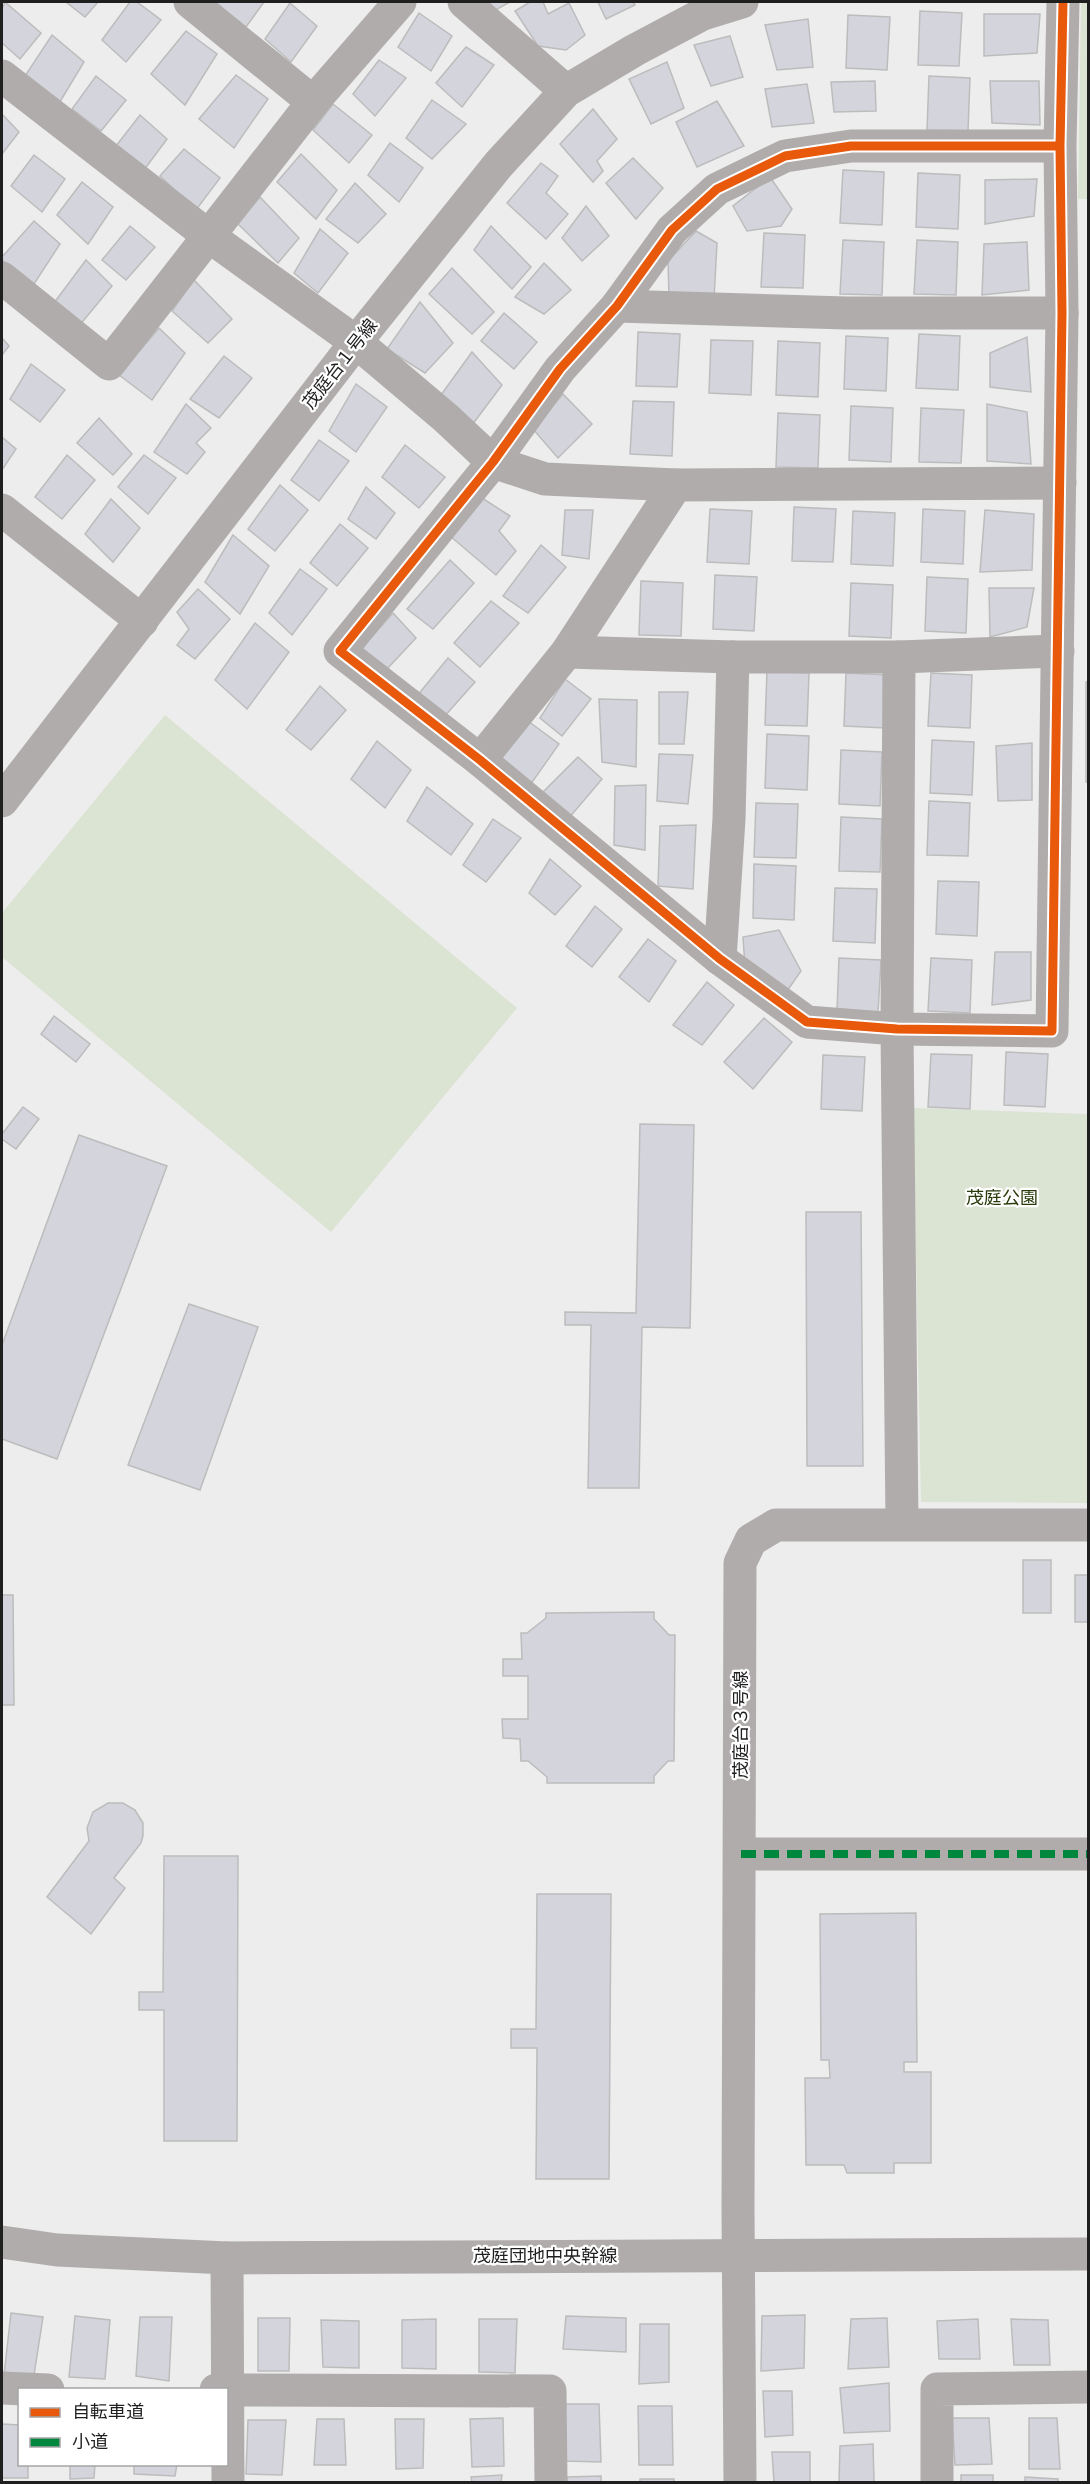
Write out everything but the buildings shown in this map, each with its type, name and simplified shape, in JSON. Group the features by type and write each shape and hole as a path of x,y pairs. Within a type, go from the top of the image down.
{"street":[{"path":"190,2 313,102"},
{"path":"2,278 109,364 313,102 400,2"},
{"path":"464,2 566,91"},
{"name":"茂庭台１号線","path":"2,801 356,342 498,165 566,91 635,50 703,14 742,2"},
{"path":"1060,146 851,146 785,156 717,189 672,230 617,306 560,369 493,462 340,651 480,760 720,959 807,1022 897,1029 1052,1031 1062,313 1060,146 1063,2"},
{"path":"2,76 210,237 356,342 446,417 493,462 545,479 676,485 1060,483"},
{"path":"617,306 846,313 1062,313"},
{"path":"480,760 567,652 676,485"},
{"path":"2,510 142,621"},
{"path":"567,652 733,657 899,657 1058,651"},
{"path":"720,959 729,819 733,657"},
{"path":"899,657 897,1029 902,1524"},
{"name":"茂庭台３号線","path":"740,2482 738,2255 741,1854 740,1563 751,1540 776,1525 1089,1525"},
{"path":"741,1854 1089,1854"},
{"name":"茂庭団地中央幹線","path":"2,2242 57,2250 227,2258 1089,2254"},
{"path":"227,2258 227,2388"},
{"path":"937,2482 937,2389 1089,2387"},
{"path":"2,2388 18,2389"},
{"path":"228,2389 550,2391 551,2482"},
{"path":"228,2466 228,2482"}],"green space":[{"path":"1081,2 1088,2 1088,199 1078,199"},
{"path":"165,715 517,1008 331,1232 2,957 2,913"},
{"name":"茂庭公園","path":"913,1108 1088,1114 1088,1503 921,1502"}],"marked path":[{"path":"741,1854 1088,1854"}],"cycle path":[{"path":"1060,146 851,146 785,156 717,189 672,230 617,306 560,369 493,462 340,651 480,760 720,959 807,1022 897,1029 1052,1031 1062,313 1060,146 1063,2"}]}
